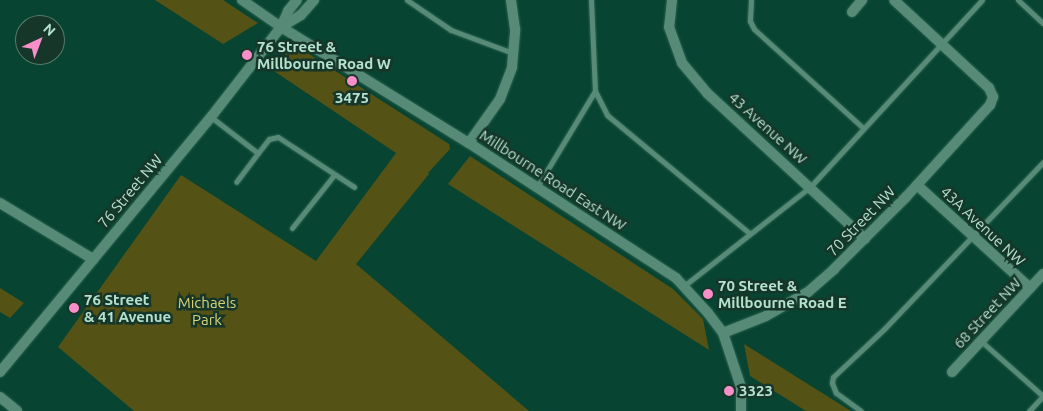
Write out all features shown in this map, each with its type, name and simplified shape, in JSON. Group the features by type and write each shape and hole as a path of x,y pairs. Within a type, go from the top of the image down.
{"street":[{"name":"Millbourne Road East NW","path":"242,0 281,27 469,143 685,285 723,333 741,387 741,411"},
{"name":"76 Street NW","path":"0,372 41,326 93,259 211,117 281,27 288,11 297,0"},
{"name":"76 Street NW","path":"281,27 301,15 314,0"},
{"path":"469,143 500,100 512,67 515,29 511,0"},
{"name":"43 Avenue NW","path":"672,0 669,27 682,63 707,93 865,239"},
{"path":"852,12 862,0"},
{"path":"894,0 942,44"},
{"name":"70 Street NW","path":"723,333 766,316 808,292 865,239 990,105 993,97 989,88 942,44"},
{"name":"43A Avenue NW","path":"917,185 1030,288"},
{"path":"0,203 93,259"},
{"name":"68 Street NW","path":"952,372 1043,274"},
{"path":"0,396 17,411"}],"lane":[{"path":"407,0 452,30 513,53"},
{"path":"591,0 595,91 607,115 749,233"},
{"path":"751,0 750,20 754,30 863,128"},
{"path":"685,285 810,187 982,0"},
{"path":"1018,0 1043,23"},
{"path":"536,187 595,91"},
{"path":"211,117 258,153"},
{"path":"236,182 269,140 278,137 354,187"},
{"path":"861,411 836,393 832,382 833,377 885,328 1043,162"},
{"path":"292,228 334,175"},
{"path":"981,341 1043,396 1029,411"}],"green space":[{"path":"155,0 223,0 258,23 223,44"},
{"name":"Michaels Park","path":"295,45 449,144 450,149 428,173 356,264 529,411 134,411 58,347 181,175 316,261 396,153 271,69"},
{"path":"470,156 673,289 703,319 709,350 448,184"},
{"path":"0,288 24,303 10,318 0,312"},
{"path":"744,344 851,411 806,411 750,376"}],"place":[{"name":"76 Street & Millbourne Road W","path":"247,55"},
{"name":"3475","path":"352,81"},
{"name":"70 Street & Millbourne Road E","path":"708,294"},
{"name":"76 Street & 41 Avenue","path":"74,308"},
{"name":"3323","path":"729,391"}]}
